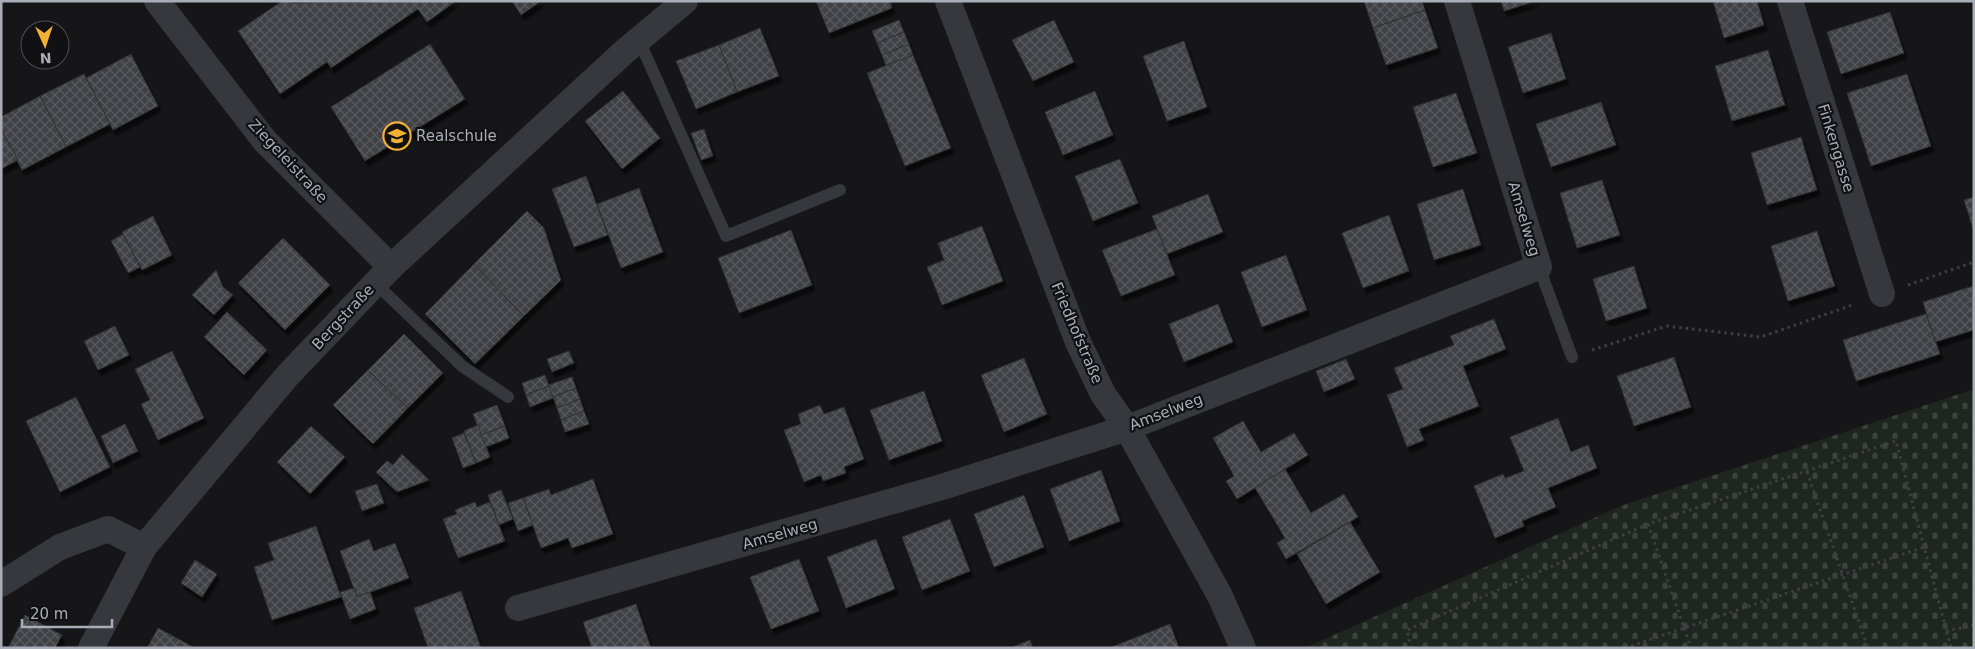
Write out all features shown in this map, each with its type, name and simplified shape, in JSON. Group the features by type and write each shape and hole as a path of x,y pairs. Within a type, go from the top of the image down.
{"street":[{"name":"Ziegeleistraße","path":"157,1 265,141 383,275"},
{"name":"Bergstraße","path":"91,648 144,547 288,375 383,275 639,40 685,1"},
{"name":"Friedhofstraße","path":"948,1 1078,342 1102,394 1127,428 1220,596 1243,648"},
{"name":"Amselweg","path":"518,608 942,487 1127,428 1539,266 1457,1"},
{"name":"Finkengasse","path":"1790,1 1882,294"},
{"path":"1,584 60,547 108,530 144,547"}],"lane":[{"path":"639,40 726,236 840,190"},
{"path":"1539,266 1572,356"},
{"path":"383,275 462,366 508,397"}],"path":[{"path":"1969,263 1974,262"},
{"path":"1605,346 1667,326 1760,336 1829,313"},
{"path":"1412,648 1407,630 1648,524 1896,441 1951,648"},
{"path":"1807,472 1868,648"},
{"path":"1648,524 1691,648"},
{"path":"1625,648 1924,547"},
{"path":"1946,631 1974,625"}],"green space":[{"path":"1974,389 1974,648 1305,648 1621,506"}],"building":[{"path":"282,1 293,3 456,1 427,22 418,9 331,68 327,62 280,94 238,31"},
{"path":"512,1 541,1 521,15"},
{"path":"816,1 890,1 892,8 829,33"},
{"path":"1364,1 1422,1 1425,10 1373,28"},
{"path":"1501,1 1536,1 1504,11"},
{"path":"1713,1 1757,1 1764,25 1724,38"},
{"path":"1425,10 1438,48 1386,65 1373,28"},
{"path":"1890,12 1904,53 1841,74 1827,32"},
{"path":"899,20 904,32 877,43 872,31"},
{"path":"1054,20 1074,62 1033,81 1012,40"},
{"path":"760,28 779,76 737,92 719,45"},
{"path":"904,32 909,44 882,55 877,43"},
{"path":"1551,33 1566,79 1523,93 1508,47"},
{"path":"1184,41 1207,107 1167,121 1143,56"},
{"path":"430,44 465,99 365,161 331,107"},
{"path":"909,44 913,55 886,66 882,55"},
{"path":"719,45 737,92 696,109 676,61"},
{"path":"1768,50 1785,105 1732,121 1715,66"},
{"path":"131,54 158,106 113,130 86,78"},
{"path":"913,55 951,148 905,166 867,73"},
{"path":"84,74 110,124 66,147 40,96"},
{"path":"1907,74 1931,146 1871,166 1847,93"},
{"path":"623,91 660,138 622,169 585,121"},
{"path":"1095,91 1113,135 1063,155 1045,112"},
{"path":"1456,93 1477,153 1433,167 1413,107"},
{"path":"40,96 66,147 22,170 1,129 1,117"},
{"path":"1601,102 1616,145 1551,167 1536,124"},
{"path":"1,129 18,160 1,169"},
{"path":"704,129 713,156 701,160 691,133"},
{"path":"1801,137 1817,190 1767,205 1751,153"},
{"path":"1120,159 1138,203 1093,221 1075,176"},
{"path":"586,176 608,235 574,247 552,189"},
{"path":"1602,180 1620,235 1577,248 1560,193"},
{"path":"639,188 663,252 621,268 597,204"},
{"path":"1463,189 1481,245 1434,260 1417,204"},
{"path":"1208,194 1223,232 1167,254 1152,216"},
{"path":"1974,197 1974,232 1964,200"},
{"path":"527,211 544,228 561,280 524,316 474,264"},
{"path":"1389,215 1409,271 1363,288 1342,233"},
{"path":"153,216 172,255 142,270 122,232"},
{"path":"982,226 1003,281 942,305 927,267 944,260 938,243"},
{"path":"1157,229 1175,275 1121,296 1102,250"},
{"path":"791,230 812,285 739,313 718,258"},
{"path":"1817,231 1835,286 1788,301 1771,246"},
{"path":"123,234 140,267 128,273 111,241"},
{"path":"283,238 330,285 285,330 238,283"},
{"path":"1286,255 1307,310 1262,327 1241,272"},
{"path":"474,264 524,316 475,364 425,314"},
{"path":"1634,266 1647,308 1606,321 1593,279"},
{"path":"216,270 223,287 233,295 214,315 192,295"},
{"path":"1973,286 1974,330 1935,342 1923,302"},
{"path":"1218,304 1233,342 1184,362 1169,324"},
{"path":"227,312 267,350 244,375 204,337"},
{"path":"1926,314 1940,354 1856,381 1843,340"},
{"path":"1494,319 1506,349 1463,366 1479,406 1419,429 1424,440 1407,447 1387,395 1403,389 1394,368 1454,345 1450,336"},
{"path":"115,326 129,355 98,370 84,341"},
{"path":"404,334 443,373 408,408 368,370"},
{"path":"172,351 204,418 158,440 141,404 150,400 135,369"},
{"path":"569,351 574,363 552,372 547,359"},
{"path":"1674,357 1691,407 1634,426 1617,376"},
{"path":"1024,358 1047,414 1004,432 981,375"},
{"path":"1346,359 1355,379 1324,392 1316,371"},
{"path":"368,370 408,408 373,444 333,405"},
{"path":"545,375 549,386 526,395 522,383"},
{"path":"572,377 576,388 553,397 548,385"},
{"path":"549,386 553,398 530,407 526,395"},
{"path":"576,388 580,399 557,408 553,397"},
{"path":"924,391 942,441 889,460 870,410"},
{"path":"76,397 110,467 60,492 26,421"},
{"path":"580,399 584,411 561,420 557,408"},
{"path":"497,405 505,426 481,435 473,414"},
{"path":"820,405 824,414 844,407 864,459 844,467 846,473 823,481 821,475 804,482 784,430 801,424 798,414"},
{"path":"584,411 589,424 565,432 561,420"},
{"path":"1558,418 1571,452 1588,445 1597,468 1548,488 1556,507 1522,521 1524,526 1495,538 1474,486 1503,474 1505,478 1524,471 1510,437"},
{"path":"1243,421 1261,452 1294,433 1308,455 1237,499 1226,481 1234,476 1213,438"},
{"path":"125,424 138,451 113,463 101,436"},
{"path":"478,425 490,457 476,463 464,431"},
{"path":"311,426 345,457 310,494 277,462"},
{"path":"505,426 509,438 486,447 481,435"},
{"path":"464,433 476,463 463,468 452,438"},
{"path":"402,454 429,480 397,492 376,472 387,461 393,465"},
{"path":"1285,469 1311,513 1344,494 1358,517 1286,559 1277,543 1285,538 1255,488"},
{"path":"1101,470 1120,521 1069,541 1050,489"},
{"path":"593,479 613,534 572,548 568,538 541,548 523,498 549,489 551,495"},
{"path":"377,484 384,503 362,511 355,491"},
{"path":"501,490 513,519 499,525 488,495"},
{"path":"1024,495 1044,547 994,567 974,514"},
{"path":"523,498 533,525 518,531 508,503"},
{"path":"475,502 477,507 490,502 505,541 458,558 443,519 457,514 455,510"},
{"path":"950,519 970,571 922,590 902,537"},
{"path":"1350,522 1380,572 1326,604 1297,554"},
{"path":"316,526 341,597 272,620 254,567 274,560 268,543"},
{"path":"369,539 374,551 395,543 409,578 357,597 340,551"},
{"path":"876,539 895,589 846,608 827,557"},
{"path":"799,559 819,611 771,629 750,577"},
{"path":"195,560 217,574 202,597 181,583"},
{"path":"354,588 357,597 370,592 376,609 350,619 340,592"},
{"path":"461,591 481,648 428,648 414,608"},
{"path":"636,604 651,648 592,648 583,622"},
{"path":"25,615 62,635 55,648 8,648"},
{"path":"1170,624 1179,648 1109,648"},
{"path":"158,628 195,648 147,648"},
{"path":"1030,640 1033,648 1010,648"}],"place":[{"name":"Realschule","path":"397,136"}]}
